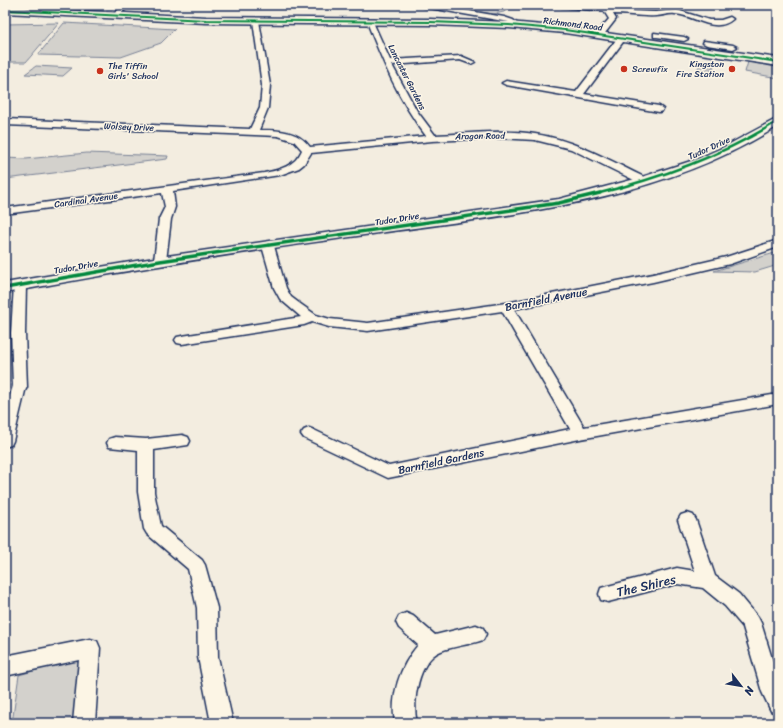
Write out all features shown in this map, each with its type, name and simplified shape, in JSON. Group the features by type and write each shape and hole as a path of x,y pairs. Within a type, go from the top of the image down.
{"main road":[{"name":"Richmond Road","path":"5,10 256,21 511,24 622,38 678,41 711,46 778,62"}],"street":[{"path":"116,15 127,5"},
{"path":"424,5 511,24"},
{"path":"562,5 656,14 678,10 700,22 721,25 730,19"},
{"path":"599,35 613,19 606,9"},
{"path":"160,261 165,219 170,207 167,189 276,174 286,171 305,156 306,150 301,142 290,136 253,132 264,108 266,85 256,21"},
{"name":"Lancaster Gardens","path":"370,22 387,63 418,120 432,138"},
{"path":"657,35 678,41"},
{"path":"578,96 622,38"},
{"path":"711,46 733,46"},
{"path":"387,63 461,58 471,62"},
{"path":"506,84 659,109"},
{"name":"Tudor Drive","path":"5,288 160,261 559,203 608,192 644,181 709,157 750,137 778,121"},
{"name":"Wolsey Drive","path":"5,122 253,132"},
{"name":"Aragon Road","path":"306,150 432,138 498,135 535,137 574,147 644,181"},
{"name":"Cardinal Avenue","path":"5,211 167,189"},
{"name":"Barnfield Avenue","path":"268,246 280,288 286,299 294,306 311,318 330,324 368,327 506,307 653,278 730,260 778,244"},
{"path":"5,441 19,388 18,333 20,285"},
{"path":"506,307 580,433"},
{"path":"182,340 304,321 311,318"},
{"name":"Barnfield Gardens","path":"309,434 388,472 580,433 778,399"},
{"path":"116,443 146,445 182,441"},
{"path":"146,445 146,492 153,529 196,565 207,608 208,657 222,723"},
{"path":"687,520 708,581"},
{"name":"The Shires","path":"608,594 677,576 708,581 732,600 751,623 772,692 778,704"},
{"path":"406,622 432,645"},
{"path":"406,723 403,714 410,678 421,654 432,645 476,634"},
{"path":"5,666 90,648 84,723"}],"shaded area":[{"path":"438,5 512,5 504,12 493,14"},
{"path":"59,23 26,62 5,62 5,24"},
{"path":"64,23 175,29 161,43 121,57 38,55"},
{"path":"748,62 778,67 778,78 745,72"},
{"path":"36,66 72,68 63,76 25,74"},
{"path":"87,153 168,156 167,159 5,179 5,158 26,159"},
{"path":"778,252 778,265 755,272 714,271"},
{"path":"83,657 79,723 12,723 19,675"}],"building":[{"path":"702,61 715,63 710,74 696,72"}],"cycle path":[{"path":"5,10 206,20 430,22 509,25 565,30 778,62"},
{"path":"5,288 160,261 559,203 673,172 728,149 754,136 778,121"}],"place":[{"name":"Screwfix","path":"624,69"},
{"name":"Kingston Fire Station","path":"732,69"},
{"name":"The Tiffin Girls' School","path":"100,71"}]}
